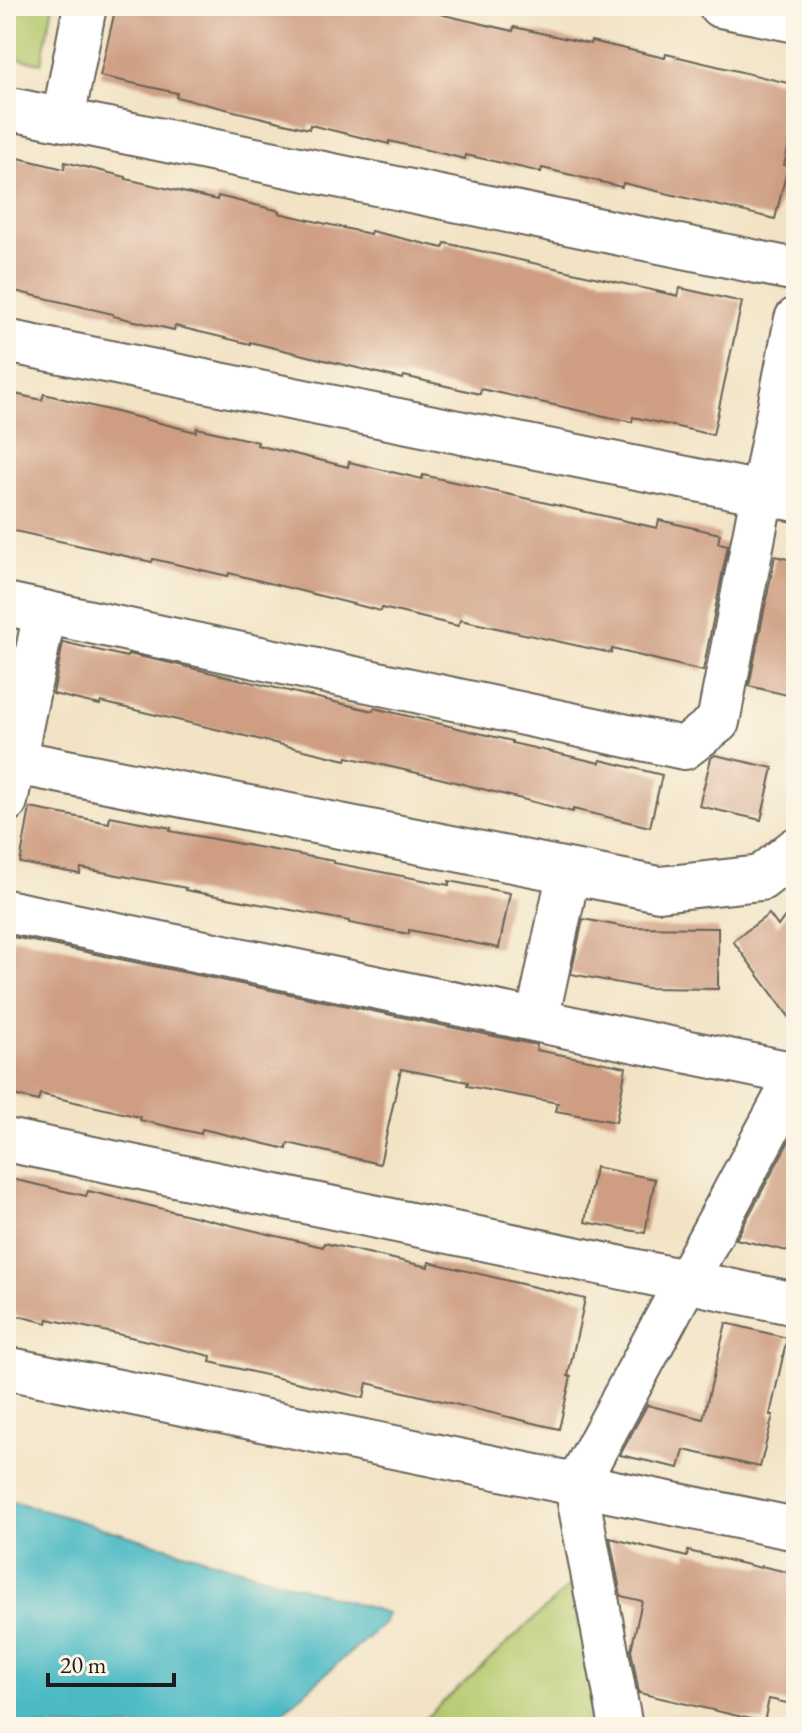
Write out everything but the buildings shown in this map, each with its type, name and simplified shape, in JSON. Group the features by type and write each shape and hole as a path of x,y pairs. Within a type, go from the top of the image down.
{"street":[{"path":"63,119 85,6"},
{"path":"720,6 796,21"},
{"path":"6,108 796,270"},
{"path":"796,319 779,496 718,722 684,748 25,608 9,774 659,889 761,878 796,850"},
{"path":"6,341 779,496"},
{"path":"537,1020 569,871"},
{"path":"6,911 796,1075 576,1486 621,1727"},
{"path":"6,1140 796,1304"},
{"path":"6,1368 796,1529"}],"green space":[{"path":"6,6 53,6 41,63 6,56"},
{"path":"571,1585 599,1727 426,1727 421,1722"}],"water":[{"path":"6,1499 387,1613 383,1624 265,1727 6,1727"}]}
